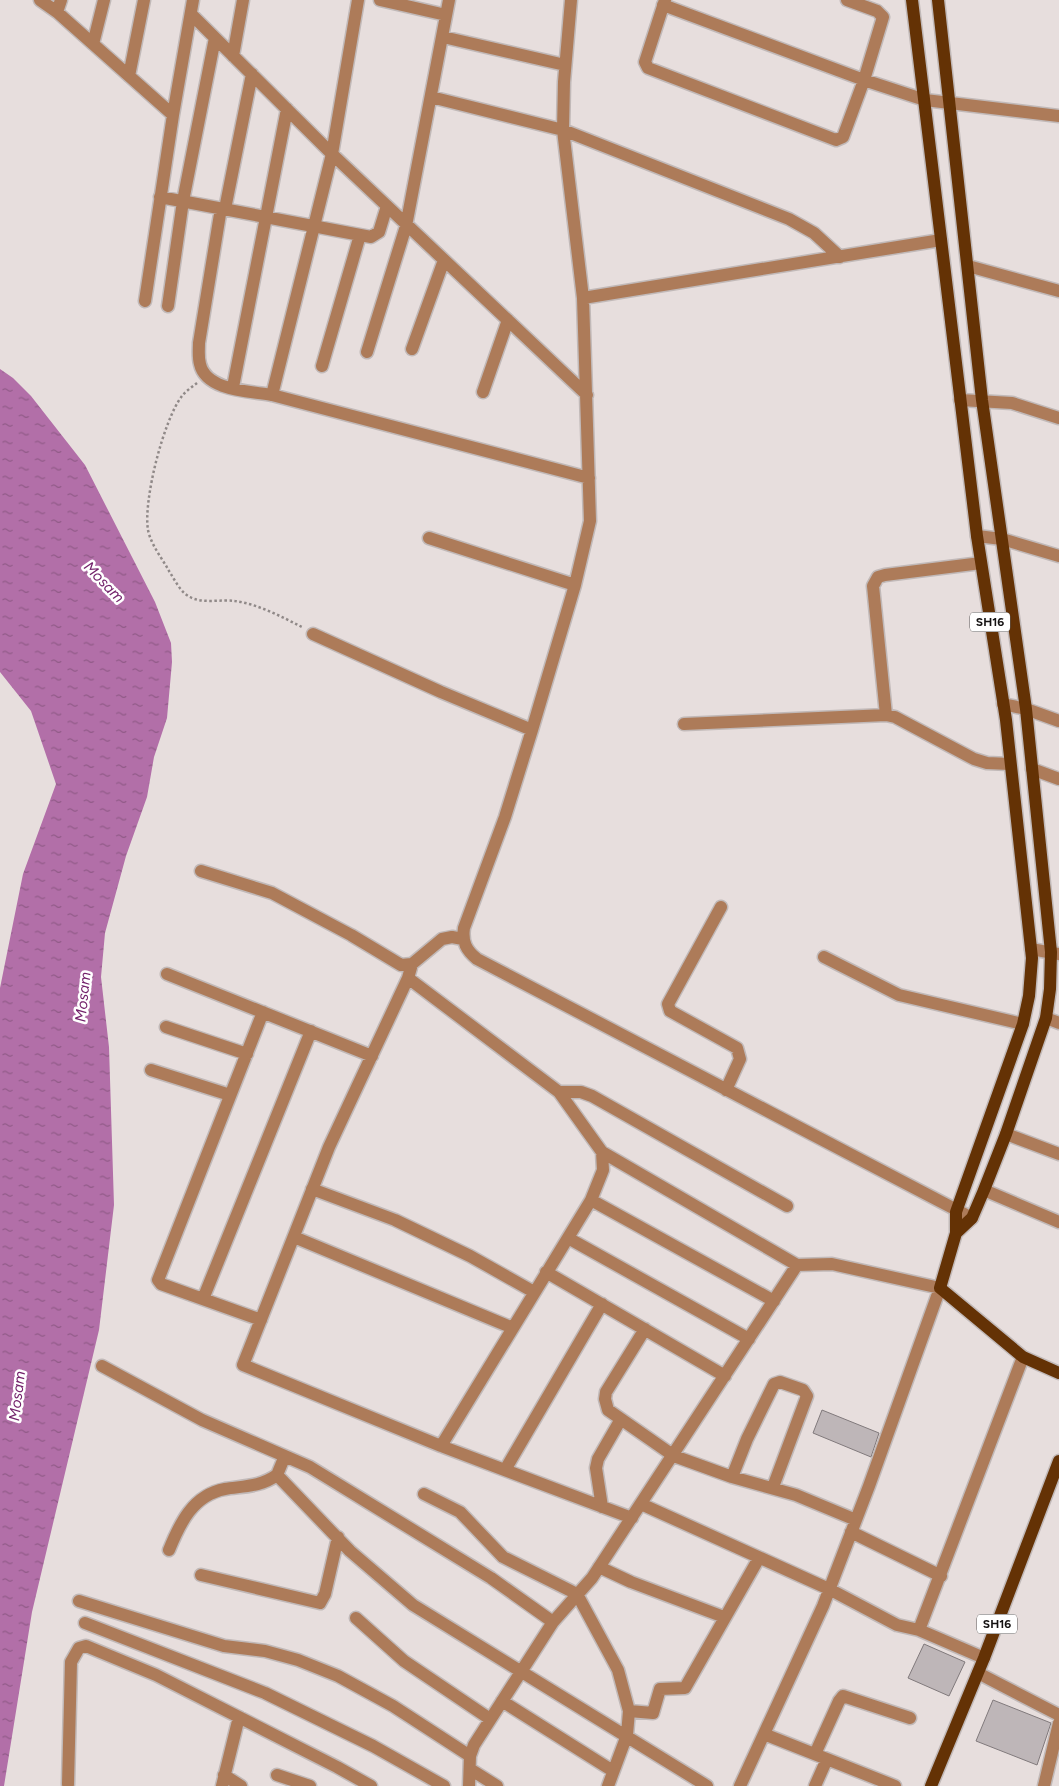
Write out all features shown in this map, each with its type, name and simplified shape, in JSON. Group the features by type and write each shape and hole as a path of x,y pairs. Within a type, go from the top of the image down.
{"main road":[{"name":"SH16","path":"912,0 977,536 1003,704 1031,949 1032,974 1023,1024 956,1212 956,1233 940,1288"},
{"name":"SH16","path":"938,0 982,400 1026,709 1055,953 1046,1018 1006,1134 984,1190"},
{"path":"956,1233 972,1218 984,1190"},
{"path":"940,1288 1023,1357 1059,1373"},
{"name":"SH16","path":"931,1786 984,1658 1059,1461"}],"street":[{"path":"40,0 59,6 93,44 173,115"},
{"path":"93,44 104,0"},
{"path":"129,76 144,0"},
{"path":"144,301 193,0"},
{"path":"233,56 243,0"},
{"path":"272,395 332,154 358,0"},
{"path":"380,0 446,15"},
{"path":"367,352 406,226 449,0"},
{"path":"571,0 565,65 563,130 583,298 590,521 575,585 532,730 505,817 464,928 463,939 469,952 477,958 956,1212 972,1218"},
{"path":"847,0 877,11 883,17 864,80 843,137 836,140 648,68 645,62 664,2 864,80 925,100 1059,116"},
{"path":"191,14 406,226 587,395"},
{"path":"168,306 183,201 215,38"},
{"path":"443,38 565,65"},
{"path":"252,74 223,208 199,344 200,364 205,376 211,381 233,388 272,395 589,478"},
{"path":"431,97 563,130 789,219 814,233 840,257"},
{"path":"233,388 287,109"},
{"path":"160,197 371,237 379,232 387,206"},
{"path":"322,366 360,235"},
{"path":"583,298 941,240"},
{"path":"412,349 444,260"},
{"path":"968,266 1059,291"},
{"path":"483,392 508,320"},
{"path":"960,400 982,400 1012,404 1059,418"},
{"path":"977,536 1002,539 1059,556"},
{"path":"429,538 575,585"},
{"path":"886,715 874,581 885,575 981,563"},
{"path":"313,634 532,730"},
{"path":"1003,704 1026,709 1059,721"},
{"path":"684,724 886,715 895,717 974,759 988,763 1010,764"},
{"path":"1032,769 1059,779"},
{"path":"201,871 272,893 352,935 401,965 412,964"},
{"path":"721,907 668,1004 670,1011 737,1048 740,1059 726,1090"},
{"path":"463,939 452,937 442,939 412,964 408,978 329,1147 243,1365 441,1446 632,1518"},
{"path":"1031,949 1055,953"},
{"path":"824,957 899,995 1023,1024"},
{"path":"167,974 372,1056"},
{"path":"408,978 559,1092 602,1152 798,1265 832,1264 940,1288 854,1526 829,1589 740,1786"},
{"path":"261,1320 161,1284 158,1280 263,1012"},
{"path":"1046,1018 1059,1023"},
{"path":"166,1026 246,1054"},
{"path":"204,1299 311,1031"},
{"path":"151,1070 230,1095"},
{"path":"559,1092 581,1092 592,1096 787,1206"},
{"path":"1006,1134 1059,1154"},
{"path":"441,1446 591,1200 602,1170 602,1152"},
{"path":"312,1189 395,1220 470,1256 534,1292"},
{"path":"984,1190 1059,1222"},
{"path":"591,1200 774,1301"},
{"path":"294,1237 512,1328"},
{"path":"568,1238 749,1339"},
{"path":"469,1786 470,1756 490,1719 553,1622 599,1567 674,1456 798,1265"},
{"path":"546,1272 725,1376"},
{"path":"505,1470 602,1304"},
{"path":"645,1329 605,1399 608,1410 674,1456 732,1477 773,1487 854,1526 941,1576"},
{"path":"919,1630 1023,1357"},
{"path":"102,1366 202,1420 284,1458 310,1467 492,1578 553,1622"},
{"path":"732,1477 747,1439 774,1384 780,1382 802,1390 808,1396 773,1487"},
{"path":"602,1507 596,1468 598,1459 621,1418"},
{"path":"168,1550 186,1515 208,1496 223,1490 257,1486 277,1475 284,1458"},
{"path":"277,1475 338,1536 350,1551 413,1605 707,1786"},
{"path":"424,1494 460,1512 503,1557 577,1594 618,1670 629,1711 627,1736 608,1786"},
{"path":"641,1504 829,1589 897,1625 919,1630 984,1658"},
{"path":"201,1575 320,1603 326,1594 338,1536"},
{"path":"629,1711 653,1713 660,1689 685,1688 759,1558"},
{"path":"599,1567 632,1582 724,1617"},
{"path":"80,1601 224,1646 265,1651 298,1660 330,1672 393,1706 470,1756"},
{"path":"356,1618 404,1661 490,1719"},
{"path":"85,1623 265,1693 373,1746 444,1786"},
{"path":"68,1784 71,1662 79,1648 86,1646 114,1656 239,1717 371,1786"},
{"path":"978,1673 1059,1715"},
{"path":"814,1786 838,1701 843,1696 910,1718"},
{"path":"502,1701 613,1771"},
{"path":"239,1717 223,1781 241,1786"},
{"path":"1044,1786 1059,1723"},
{"path":"764,1734 895,1786"},
{"path":"470,1769 497,1786"},
{"path":"277,1775 310,1786"}],"path":[{"path":"205,376 183,395 171,414 153,475 149,500 148,530 156,550 180,588 188,596 194,599 236,601 284,618 313,634"}],"water":[{"name":"Mosam","path":"0,369 13,378 31,396 85,465 155,602 171,643 172,662 167,718 154,757 147,797 126,856 105,933 101,977 109,1047 114,1205 99,1330 32,1612 4,1786 0,1786 0,988 23,874 56,784 31,711 0,672"}],"building":[{"path":"822,1410 879,1433 871,1457 813,1433"},
{"path":"924,1644 965,1662 949,1696 908,1678"},
{"path":"993,1700 1051,1723 1037,1765 976,1741"}]}
